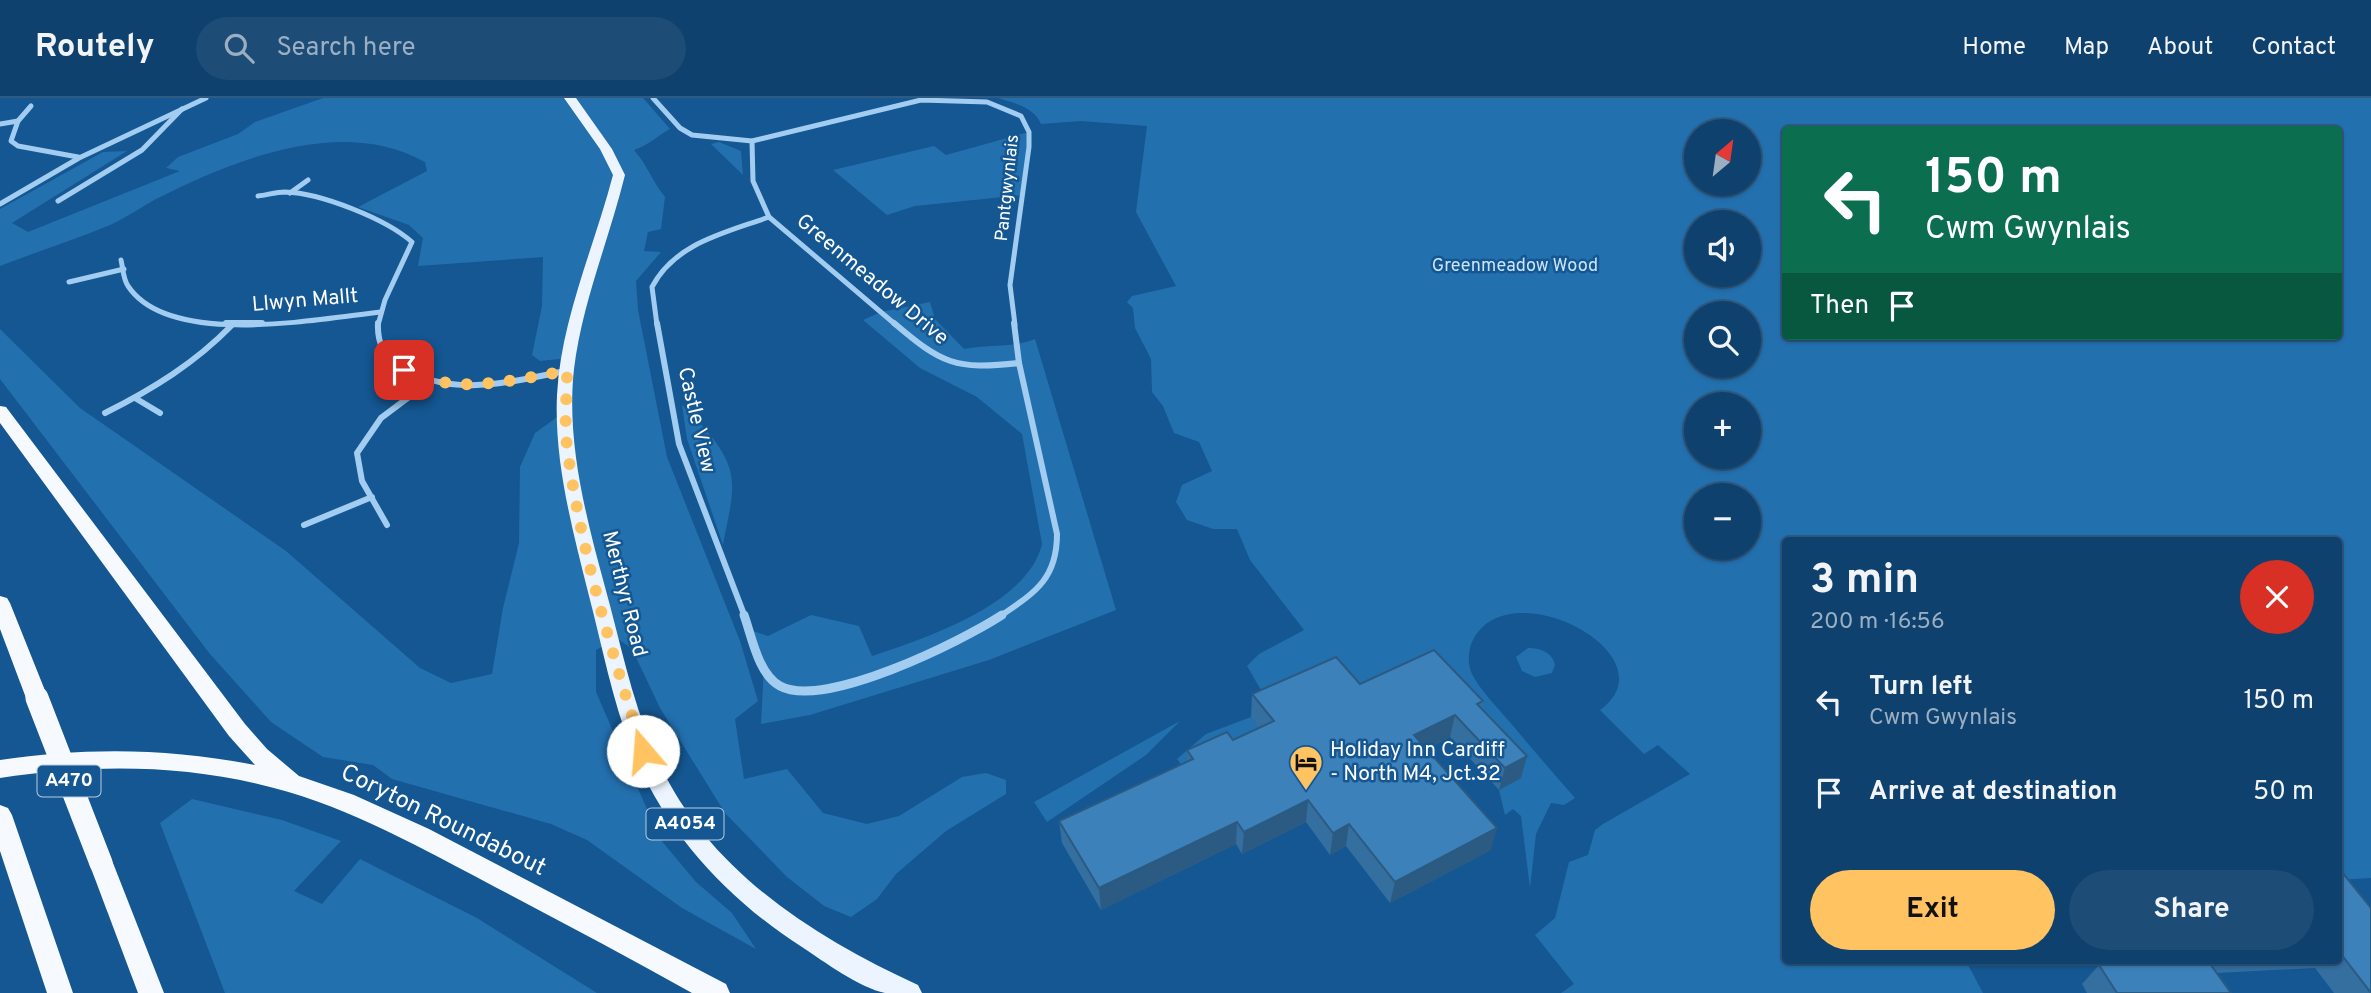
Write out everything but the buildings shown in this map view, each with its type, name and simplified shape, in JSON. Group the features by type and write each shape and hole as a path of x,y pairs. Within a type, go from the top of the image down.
{"highway":[{"path":"0,411 237,730 259,755 293,783"},
{"name":"A470","path":"0,603 152,993"},
{"name":"Coryton Roundabout","path":"0,769 107,760 161,761 214,767 293,783 359,807 437,844 717,993"},
{"path":"0,815 60,993"}],"main road":[{"name":"Merthyr Road","path":"570,98 606,149 620,176 610,215 592,259 567,371 567,444 589,558 643,751 668,799 704,852 770,916 818,948 910,993"}],"street":[{"path":"0,204 79,158 206,98"},
{"name":"Pantgwynlais","path":"653,98 680,128 692,135 752,141 921,100 987,102 1021,117 1029,132 1029,147 1010,285 1019,363"},
{"path":"32,106 18,121 11,141 18,146 79,158"},
{"path":"58,201 140,149 175,120 183,108"},
{"path":"0,124 18,121"},
{"name":"Greenmeadow Drive","path":"752,141 752,187 769,217 928,352 948,365 975,368 1019,363"},
{"path":"290,193 308,180"},
{"path":"258,195 290,193 384,223 403,232 412,242 410,253 381,312 378,338 385,355 404,370 429,382 456,386 567,371"},
{"name":"Castle View","path":"769,217 690,248 672,259 656,275 652,287 679,443 714,548 764,665 778,686 793,691 812,692 880,673 941,650 987,624 1049,576 1058,553 1057,534 1019,363"},
{"name":"Llwyn Mallt","path":"121,260 128,287 146,304 172,316 202,323 232,324 381,312"},
{"path":"69,282 124,269"},
{"name":"Llwyn Mallt","path":"105,412 166,383 201,357 232,324"},
{"path":"387,525 362,481 356,453 381,418 429,382"},
{"path":"135,398 160,413"},
{"path":"303,525 372,497"}],"green space":[{"path":"323,98 643,98 670,129 634,150 665,197 661,229 648,232 644,251 661,252 636,281 638,310 667,457 740,641 758,701 735,719 744,779 787,769 823,813 867,824 899,816 962,777 986,773 1006,780 1006,794 946,831 896,874 877,899 851,917 824,906 787,877 725,813 660,708 632,649 617,638 596,650 596,692 660,839 696,882 732,913 756,949 682,908 587,840 551,824 392,779 373,765 323,757 271,722 210,654 0,379 0,329 80,408 286,551 420,668 451,683 492,674 503,608 519,543 520,467 535,433 567,410 569,358 540,361 532,355 542,306 543,257 418,266 423,238 409,225 358,207 427,171 425,162 393,148 359,142 289,148 219,170 156,199 110,225 0,266 0,209 103,152 127,151 12,223 28,232 180,171 166,168 178,157 238,134 255,122"},
{"name":"Greenmeadow Wood","path":"998,98 2371,98 2371,878 2342,880 2342,537 1782,537 1782,964 1968,964 1983,993 1561,993 1574,984 1535,935 1555,918 1569,862 1588,855 1595,830 1603,824 1690,774 1658,745 1644,754 1600,710 1617,689 1617,666 1603,646 1579,628 1550,617 1520,613 1493,619 1472,642 1469,651 1470,670 1489,698 1575,798 1564,805 1551,803 1536,834 1530,888 1521,816 1513,809 1505,815 1499,790 1521,778 1469,728 1356,706 1265,697 1247,666 1259,654 1304,630 1250,560 1237,529 1213,529 1187,520 1176,502 1182,485 1212,471 1199,442 1174,433 1163,406 1152,392 1151,359 1135,328 1133,308 1127,302 1132,296 1176,286 1136,212 1147,126 1081,121 1041,124 1029,110"},
{"path":"1029,132 1023,195 915,206 887,215 833,170 934,146 946,155"},
{"path":"719,142 741,151 743,175 711,144"},
{"path":"930,302 935,319 964,349 1018,344 1035,339 1116,610 989,660 810,715 761,724 764,665 750,630 768,636 811,615 859,626 872,656 946,628 996,601 1017,584 1033,565 1042,544 1022,434 977,397 920,368 863,320 881,312"},
{"path":"682,405 714,440 731,473 731,499 723,545 687,439"},
{"path":"1528,648 1541,650 1551,657 1555,665 1552,673 1535,677 1522,671 1516,657"},
{"path":"1251,717 1272,743 1187,772 1177,759 1206,734"},
{"path":"1180,721 1146,755 1047,822 1034,802"},
{"path":"192,799 282,820 341,841 294,891 322,904 360,859 477,918 597,993 225,993 160,823"}],"place":[{"name":"Holiday Inn Cardiff - North M4, Jct.32","path":"1306,792"}],"route":[{"path":"404,370 429,382 456,386 488,384 567,371 567,444 589,558 643,751"}]}
